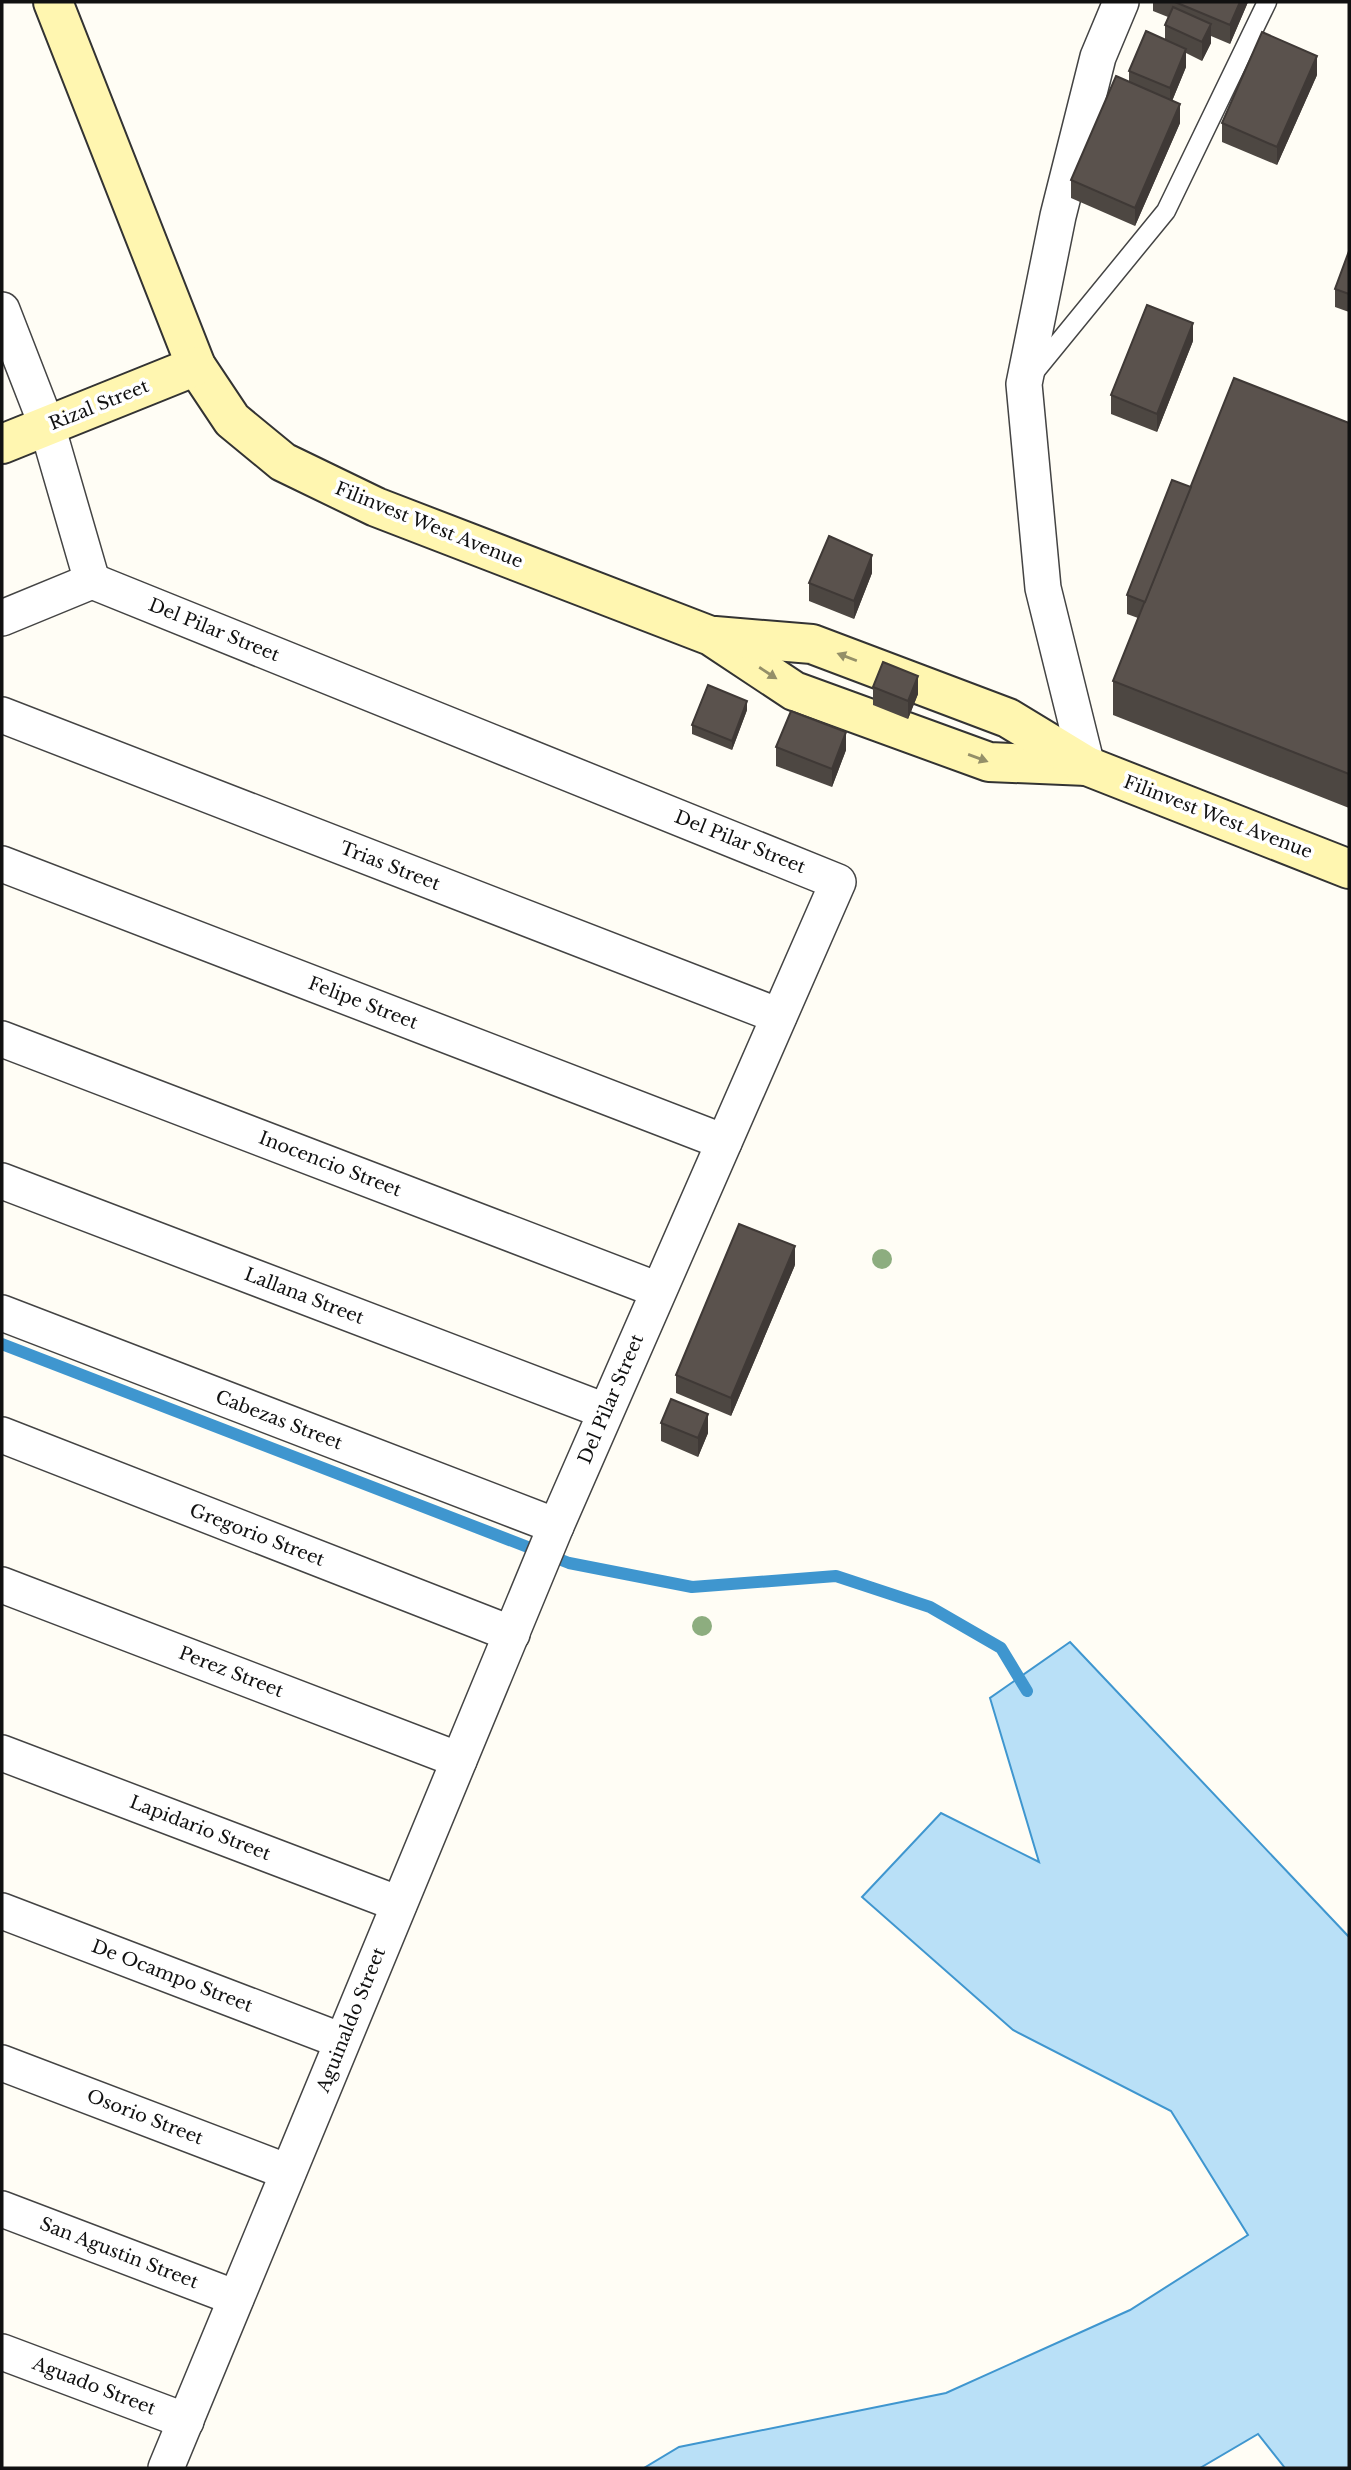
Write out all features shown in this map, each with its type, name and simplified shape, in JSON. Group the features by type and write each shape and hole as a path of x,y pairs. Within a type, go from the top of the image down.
{"street":[{"name":"Filinvest West Avenue","path":"53,2 196,366 232,420 283,462 376,507 711,636 794,691 989,762 1087,766"},
{"path":"1087,766 1043,588 1024,384 1058,216 1098,57 1121,2"},
{"path":"2,310 47,426 92,581 2,618"},
{"name":"Rizal Street","path":"2,444 196,366"},
{"name":"Del Pilar Street","path":"92,581 838,882 605,1411 537,1573"},
{"name":"Filinvest West Avenue","path":"711,636 812,644 1008,718 1087,766 1349,869"},
{"name":"Trias Street","path":"2,715 779,1016"},
{"name":"Felipe Street","path":"2,863 724,1143"},
{"name":"Inocencio Street","path":"2,1039 658,1290"},
{"name":"Lallana Street","path":"2,1181 605,1411"},
{"name":"Cabezas Street","path":"2,1313 554,1531"},
{"name":"Gregorio Street","path":"2,1435 512,1634"},
{"name":"Aguinaldo Street","path":"166,2468 537,1573"},
{"name":"Perez Street","path":"2,1585 459,1760"},
{"name":"Lapidario Street","path":"2,1753 399,1904"},
{"name":"De Ocampo Street","path":"2,1912 342,2042"},
{"name":"Osorio Street","path":"2,2063 288,2172"},
{"name":"San Agustin Street","path":"2,2209 236,2298"},
{"name":"Aguado Street","path":"2,2352 186,2421"}],"lane":[{"path":"1024,384 1166,211 1268,2"}],"water":[{"path":"1070,1642 1349,1937 1349,2468 1285,2468 1258,2434 1200,2468 644,2468 679,2447 946,2393 1130,2310 1248,2235 1171,2111 1013,2030 862,1897 941,1813 1039,1862 990,1698"}],"building":[{"path":"1175,2 1240,2 1230,25"},
{"path":"1173,7 1211,24 1202,42 1165,25"},
{"path":"1146,31 1186,49 1170,88 1129,71"},
{"path":"1262,32 1317,56 1277,147 1222,123"},
{"path":"1116,76 1180,104 1135,208 1071,180"},
{"path":"1349,251 1349,294 1335,289"},
{"path":"1147,305 1193,323 1157,414 1111,395"},
{"path":"1234,378 1349,423 1349,774 1113,681"},
{"path":"1172,480 1191,487 1145,602 1127,595"},
{"path":"829,536 872,555 854,601 809,583"},
{"path":"883,662 918,676 908,701 873,687"},
{"path":"708,685 747,701 732,741 692,725"},
{"path":"791,711 846,732 832,769 776,747"},
{"path":"739,1224 795,1246 731,1398 676,1375"},
{"path":"671,1399 708,1414 698,1438 661,1423"}],"waterway":[{"path":"2,1344 569,1563 692,1587 836,1576 930,1607 1001,1648 1027,1691"}]}
